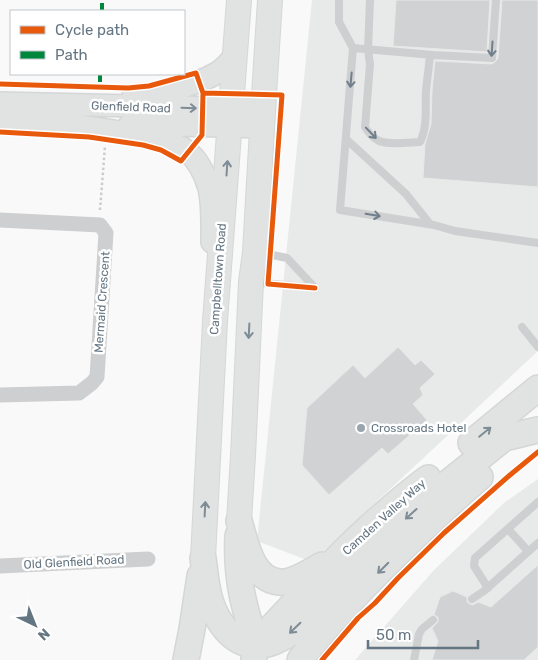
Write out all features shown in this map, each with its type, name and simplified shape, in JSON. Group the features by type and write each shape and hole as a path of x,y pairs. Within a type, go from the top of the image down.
{"highway":[{"name":"Camden Valley Way","path":"251,655 304,592 389,509 538,388"},
{"path":"251,655 291,633 353,570 429,498 504,438 537,430"},
{"path":"300,660 340,613 420,532 468,487 537,430"},
{"path":"239,521 251,559 258,570 267,578 280,582 292,580 341,554"},
{"path":"239,521 237,561 251,655"},
{"path":"202,558 209,599 215,613 222,626 232,636 241,641 251,655"},
{"path":"186,660 202,558"}],"main road":[{"name":"Campbelltown Road","path":"202,558 215,321 239,0"},
{"path":"239,521 251,282 255,252 270,0"},
{"path":"0,96 11,94 142,96 163,92 198,81 216,73 234,57"},
{"name":"Glenfield Road","path":"0,103 262,118"},
{"name":"Glenfield Road","path":"0,119 51,122 230,117"},
{"path":"51,122 130,133 171,142 188,152 197,162 202,169 211,197 215,321"}],"street":[{"name":"Mermaid Crescent","path":"0,220 100,225 106,233 97,378 79,393 0,396"},
{"name":"Old Glenfield Road","path":"0,566 148,558"}],"lane":[{"path":"339,0 339,22 353,48 340,210 430,224 455,231 538,243"},
{"path":"370,0 368,50 370,64 365,126 369,133 379,141 420,142 424,134 430,54"},
{"path":"353,48 492,58 496,0"},
{"path":"346,139 406,194 430,224"},
{"path":"251,282 315,288 287,258 255,252"},
{"path":"522,328 538,346"},
{"path":"488,588 474,566 475,558 538,502"},
{"path":"508,529 528,551"},
{"path":"472,599 488,588 538,543"},
{"path":"414,660 419,634 432,620"}],"path":[{"path":"106,140 100,215 108,216 106,233"}],"shaded area":[{"path":"312,0 538,0 538,351 312,562 257,541"},
{"path":"538,479 538,660 355,660 434,570 505,502"}],"building":[{"path":"396,0 490,0 487,52 393,46"},
{"path":"502,0 538,0 538,187 423,178 425,144 431,124 435,61 492,64 496,61 498,58"},
{"name":"Crossroads Hotel","path":"398,347 415,365 421,360 435,374 420,388 423,395 413,404 427,420 388,454 382,448 329,495 302,465 307,408 353,365 365,378"},
{"path":"538,565 538,647 524,660 432,660 438,641 432,628 438,622 438,617 434,615 440,597 453,591 467,597 467,602 470,604 473,605 478,602 491,607"}],"marked path":[{"path":"102,0 102,10"},
{"path":"100,75 100,88"}],"cycle path":[{"path":"0,84 128,88 149,86 196,73 203,93 202,135 181,161 161,150 143,145 89,137 0,132"},
{"path":"203,93 282,95 268,284 315,288"},
{"path":"322,660 358,618 444,533 538,452"}],"place":[{"name":"Crossroads Hotel","path":"361,428"}]}
